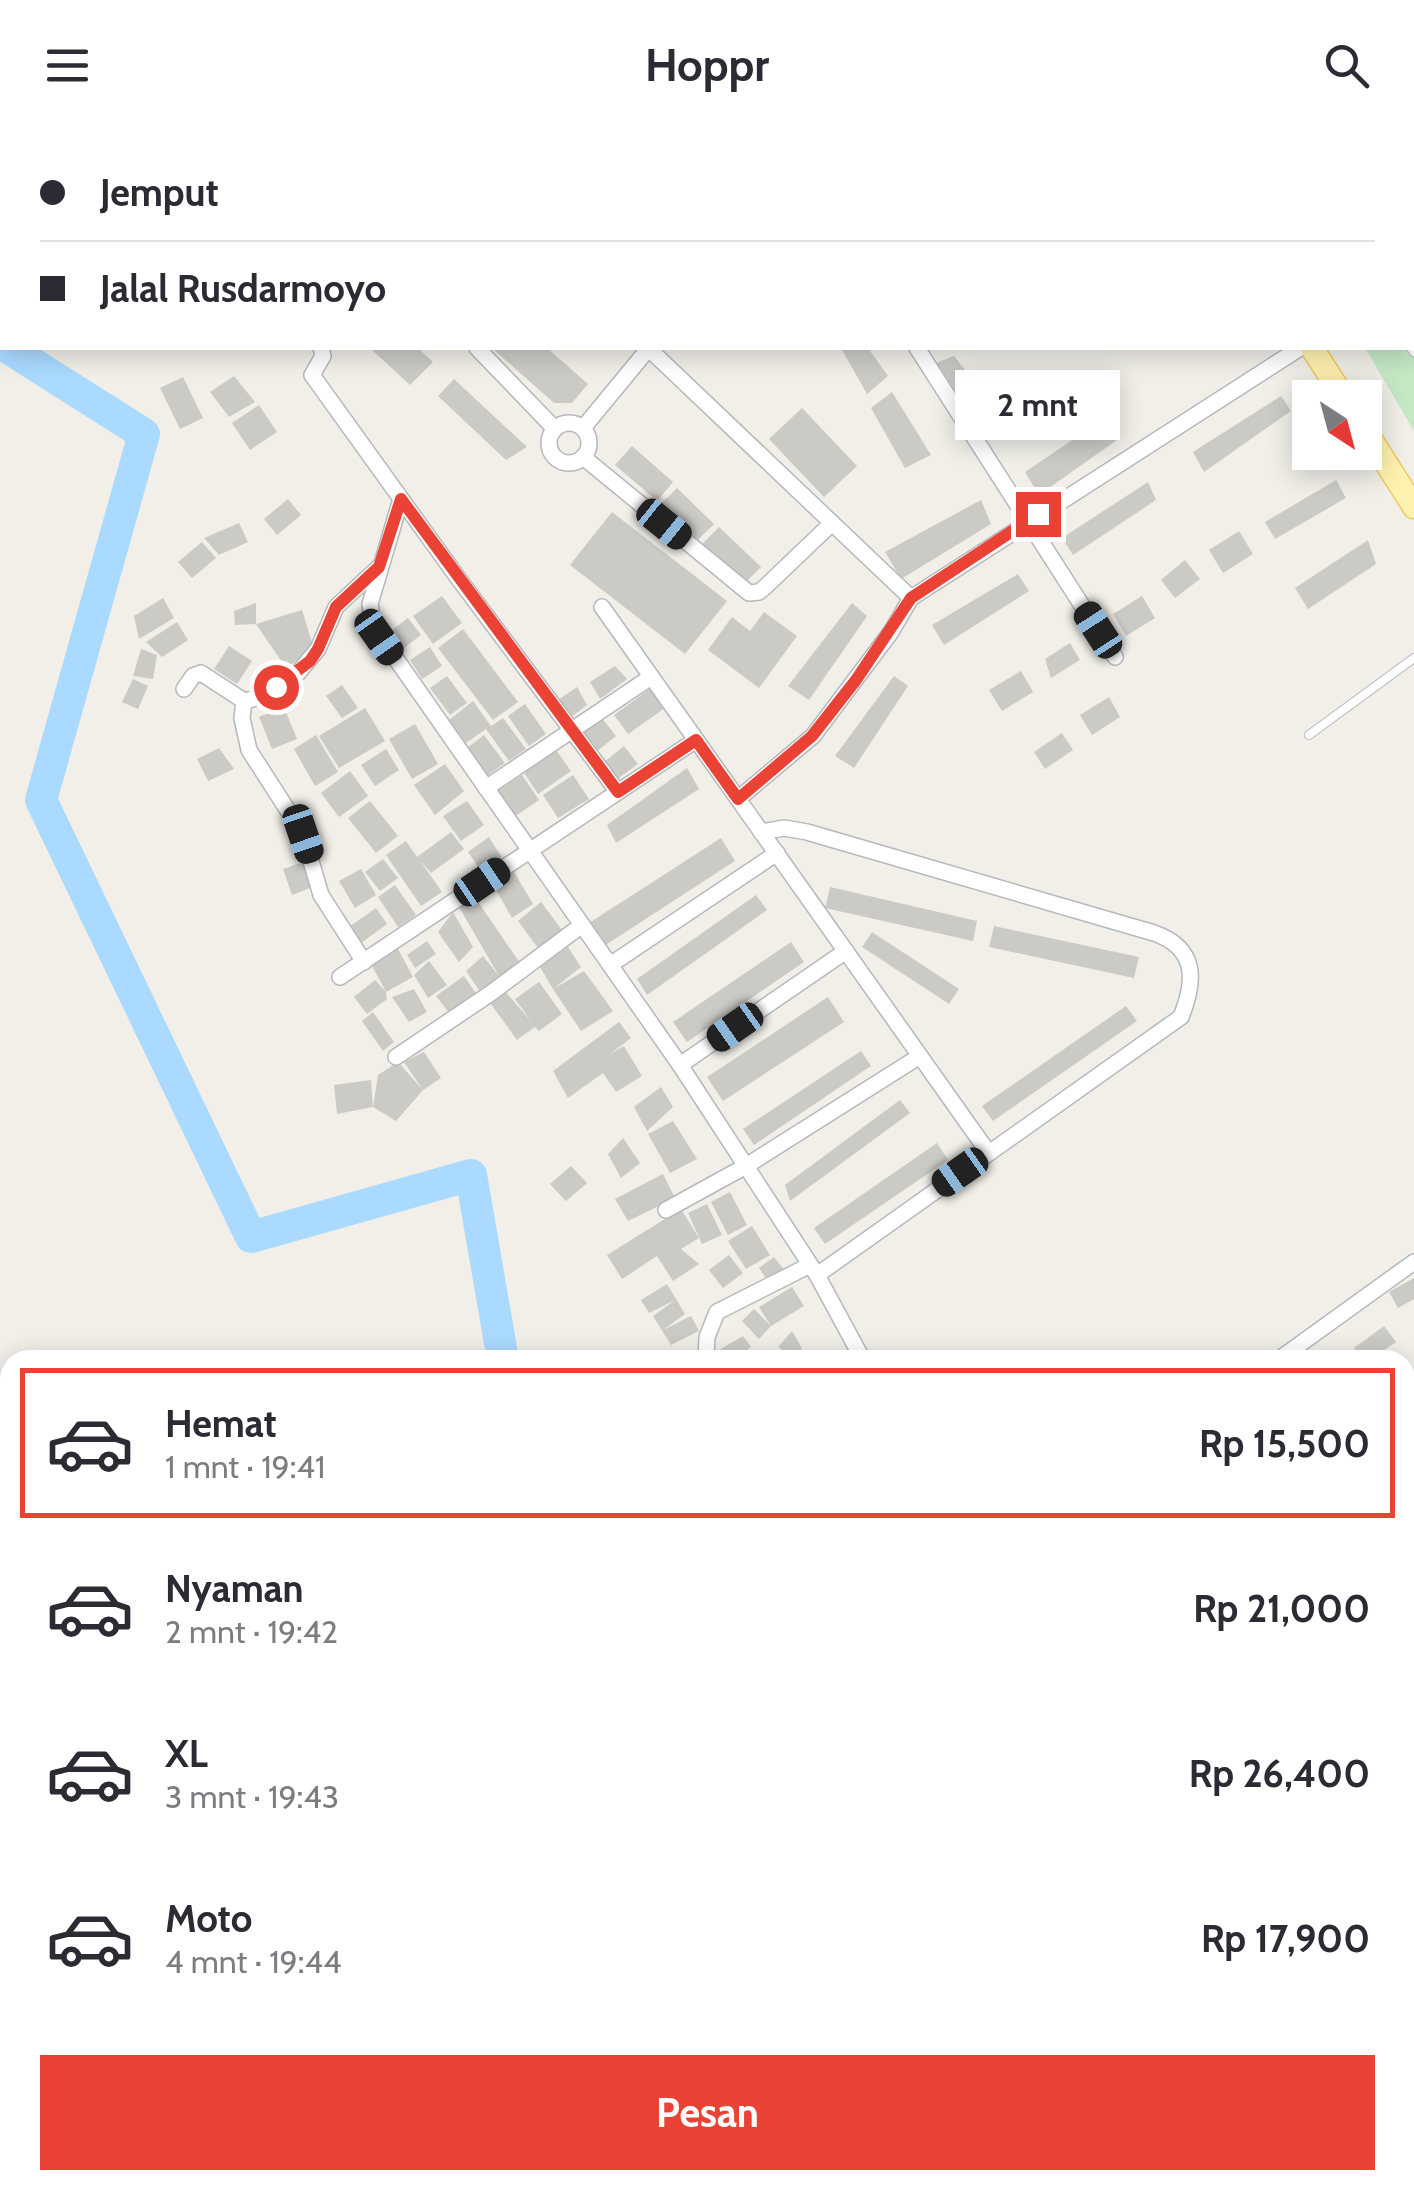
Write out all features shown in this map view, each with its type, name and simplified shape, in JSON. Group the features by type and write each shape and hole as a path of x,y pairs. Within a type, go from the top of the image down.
{"main road":[{"path":"1313,350 1332,380"},
{"path":"1382,456 1414,506"}],"street":[{"path":"321,350 312,375 618,792"},
{"path":"479,350 555,429"},
{"path":"584,428 647,350"},
{"path":"651,350 911,598"},
{"path":"918,350 1115,657"},
{"path":"738,799 805,745 839,704 911,598 1297,350"},
{"path":"569,423 584,428 589,446 583,457 568,462 554,455 549,443 555,429 569,423"},
{"path":"583,457 749,592 759,592 832,523"},
{"path":"401,499 370,604 373,626 680,1065 813,1270 857,1350"},
{"path":"184,689 193,676 201,673 244,701 257,698 298,673 318,649 336,607 379,567"},
{"path":"602,606 988,1152"},
{"path":"486,788 651,677"},
{"path":"244,701 242,718 249,750 303,834 321,895 364,962"},
{"path":"340,978 696,740"},
{"path":"706,1350 717,1312 813,1270 988,1152 1181,1017 1190,993 1190,972 1183,949 1171,939 807,832 784,828 761,832"},
{"path":"610,965 776,853"},
{"path":"396,1057 492,993 582,925"},
{"path":"680,1065 846,951"},
{"path":"666,1210 746,1166 920,1056"},
{"path":"1292,1350 1414,1262"}],"lane":[{"path":"1309,734 1414,658"}],"green space":[{"path":"1366,350 1414,350 1414,431"}],"building":[{"path":"372,350 420,350 433,362 410,385"},
{"path":"494,350 549,350 588,384 572,403 554,403"},
{"path":"842,350 869,350 888,376 867,394"},
{"path":"954,356 997,410 978,422 936,363"},
{"path":"234,376 255,402 229,417 210,392"},
{"path":"183,377 203,418 180,429 160,388"},
{"path":"454,379 527,447 506,460 438,396"},
{"path":"892,392 931,455 905,468 871,408"},
{"path":"1281,396 1291,411 1204,472 1193,452"},
{"path":"259,405 277,432 250,450 232,423"},
{"path":"802,408 857,466 824,497 769,439"},
{"path":"1105,418 1117,440 1039,495 1025,472"},
{"path":"632,446 673,482 657,501 615,465"},
{"path":"1336,480 1346,498 1275,539 1265,522"},
{"path":"1148,482 1156,500 1073,555 1062,538"},
{"path":"677,488 714,524 698,540 661,504"},
{"path":"288,499 301,515 277,535 264,519"},
{"path":"981,500 991,524 901,579 885,552"},
{"path":"612,512 727,601 685,654 570,565"},
{"path":"239,523 248,542 219,555 204,538"},
{"path":"719,527 761,567 744,584 702,544"},
{"path":"1239,531 1253,554 1223,573 1209,550"},
{"path":"1368,540 1376,564 1308,609 1295,588"},
{"path":"202,542 216,558 192,578 178,562"},
{"path":"1185,560 1200,579 1175,598 1161,580"},
{"path":"1018,574 1029,591 944,645 932,625"},
{"path":"442,596 462,623 433,644 413,616"},
{"path":"1142,596 1155,618 1126,636 1113,614"},
{"path":"163,598 174,618 139,639 134,616"},
{"path":"256,603 256,624 235,625 234,611"},
{"path":"852,603 867,616 809,700 788,686"},
{"path":"302,610 314,649 286,668 256,624"},
{"path":"764,612 797,636 759,688 708,650 732,617 750,631"},
{"path":"408,618 421,635 400,651 387,634"},
{"path":"177,622 188,640 162,657 146,642"},
{"path":"463,629 518,702 493,720 438,648"},
{"path":"1070,643 1080,660 1051,678 1045,659"},
{"path":"229,646 252,661 237,684 214,669"},
{"path":"430,647 442,666 422,679 410,660"},
{"path":"141,649 157,655 153,679 133,676"},
{"path":"615,666 627,679 600,699 590,682"},
{"path":"1021,671 1033,692 1002,711 989,690"},
{"path":"447,676 467,703 450,715 430,688"},
{"path":"894,676 908,686 854,768 835,756"},
{"path":"133,679 148,686 138,709 122,702"},
{"path":"342,685 358,708 342,718 326,696"},
{"path":"577,687 587,705 570,718 558,700"},
{"path":"651,688 665,708 628,734 614,715"},
{"path":"1109,697 1120,717 1092,735 1080,715"},
{"path":"473,701 491,726 503,718 526,749 509,761 486,729 466,743 449,720"},
{"path":"525,704 546,734 529,746 508,716"},
{"path":"284,707 297,739 272,749 259,717"},
{"path":"365,708 385,741 339,768 319,736"},
{"path":"602,718 616,736 596,752 581,734"},
{"path":"415,724 438,764 412,779 389,739"},
{"path":"1062,733 1073,750 1045,769 1034,752"},
{"path":"316,735 338,772 315,786 294,749"},
{"path":"484,735 505,763 487,776 467,748"},
{"path":"553,746 571,771 538,794 521,768"},
{"path":"624,746 638,764 616,780 603,763"},
{"path":"219,748 234,769 208,781 197,759"},
{"path":"386,749 399,770 375,786 361,765"},
{"path":"445,764 464,791 435,815 414,785"},
{"path":"687,768 699,789 616,843 607,825"},
{"path":"350,771 368,796 339,817 321,793"},
{"path":"522,775 539,800 511,819 494,793"},
{"path":"573,775 589,799 558,818 543,795"},
{"path":"370,801 398,836 376,853 348,818"},
{"path":"467,801 484,825 461,841 443,816"},
{"path":"451,832 464,849 431,873 421,862 442,892 421,906 386,855 406,841 417,857"},
{"path":"489,837 502,858 482,872 468,852"},
{"path":"721,838 735,861 604,946 589,923"},
{"path":"383,859 398,878 380,891 365,872"},
{"path":"306,861 315,886 292,895 283,869"},
{"path":"511,867 533,904 512,918 491,881"},
{"path":"361,869 376,895 355,908 339,881"},
{"path":"395,885 416,915 398,927 378,897"},
{"path":"830,887 977,921 973,941 825,908"},
{"path":"756,895 767,910 647,995 637,979"},
{"path":"474,896 520,963 479,990 466,971 483,956 499,976 459,907"},
{"path":"541,902 562,930 538,948 518,921"},
{"path":"376,908 387,924 357,946 346,929"},
{"path":"453,912 473,947 459,962 438,932"},
{"path":"994,926 1139,957 1134,978 989,947"},
{"path":"872,932 959,989 949,1004 862,947"},
{"path":"427,941 436,954 415,968 407,955"},
{"path":"791,942 804,962 687,1042 673,1022"},
{"path":"397,947 413,977 386,992 370,962"},
{"path":"568,947 581,967 553,989 540,967"},
{"path":"429,961 447,985 428,998 414,975"},
{"path":"584,971 613,1011 581,1031 553,989"},
{"path":"464,976 477,995 450,1014 436,996"},
{"path":"375,980 387,999 367,1014 354,997"},
{"path":"539,982 562,1014 539,1031 535,1027 517,1040 488,1000 502,988 531,1021 515,999"},
{"path":"414,989 427,1012 409,1022 392,997"},
{"path":"828,997 844,1022 723,1101 707,1077"},
{"path":"1126,1006 1137,1021 993,1121 982,1106"},
{"path":"373,1012 394,1042 383,1051 362,1021"},
{"path":"619,1022 631,1038 610,1054 624,1046 642,1076 616,1092 603,1073 568,1098 553,1071"},
{"path":"861,1051 871,1066 754,1145 743,1129"},
{"path":"424,1052 441,1078 423,1090 404,1062"},
{"path":"398,1062 423,1090 396,1121 373,1107 378,1075"},
{"path":"371,1080 373,1107 337,1114 334,1085"},
{"path":"661,1087 673,1107 647,1131 634,1107"},
{"path":"900,1100 910,1113 790,1201 785,1185"},
{"path":"673,1121 697,1159 670,1173 648,1134"},
{"path":"623,1138 640,1163 621,1178 608,1154"},
{"path":"937,1143 948,1160 825,1244 814,1228"},
{"path":"571,1166 587,1183 566,1201 550,1184"},
{"path":"663,1174 675,1198 628,1221 615,1199"},
{"path":"730,1192 747,1225 728,1235 711,1202"},
{"path":"707,1204 722,1235 702,1244 688,1213"},
{"path":"681,1209 699,1238 681,1249 699,1264 673,1281 657,1256 622,1279 607,1255"},
{"path":"752,1226 770,1255 746,1269 728,1241"},
{"path":"729,1255 743,1273 723,1288 709,1270"},
{"path":"774,1257 785,1271 769,1283 759,1268"},
{"path":"1414,1278 1414,1299 1398,1308 1389,1292"},
{"path":"667,1284 685,1314 663,1330 691,1316 699,1331 671,1345 653,1316 675,1300 649,1313 641,1300"},
{"path":"792,1287 804,1306 771,1326 759,1307"},
{"path":"754,1309 771,1326 759,1339 742,1321"},
{"path":"1384,1326 1396,1342 1384,1350 1354,1348"},
{"path":"792,1331 802,1348 782,1350 778,1347"},
{"path":"743,1336 751,1347 747,1350 719,1350"}],"waterway":[{"path":"11,350 144,434 41,800 251,1237 471,1175 501,1350"}],"route":[{"path":"276,687 310,661 336,607 379,567 401,499 618,792 696,740 738,799 805,745 839,704 911,598 1038,514"}]}
